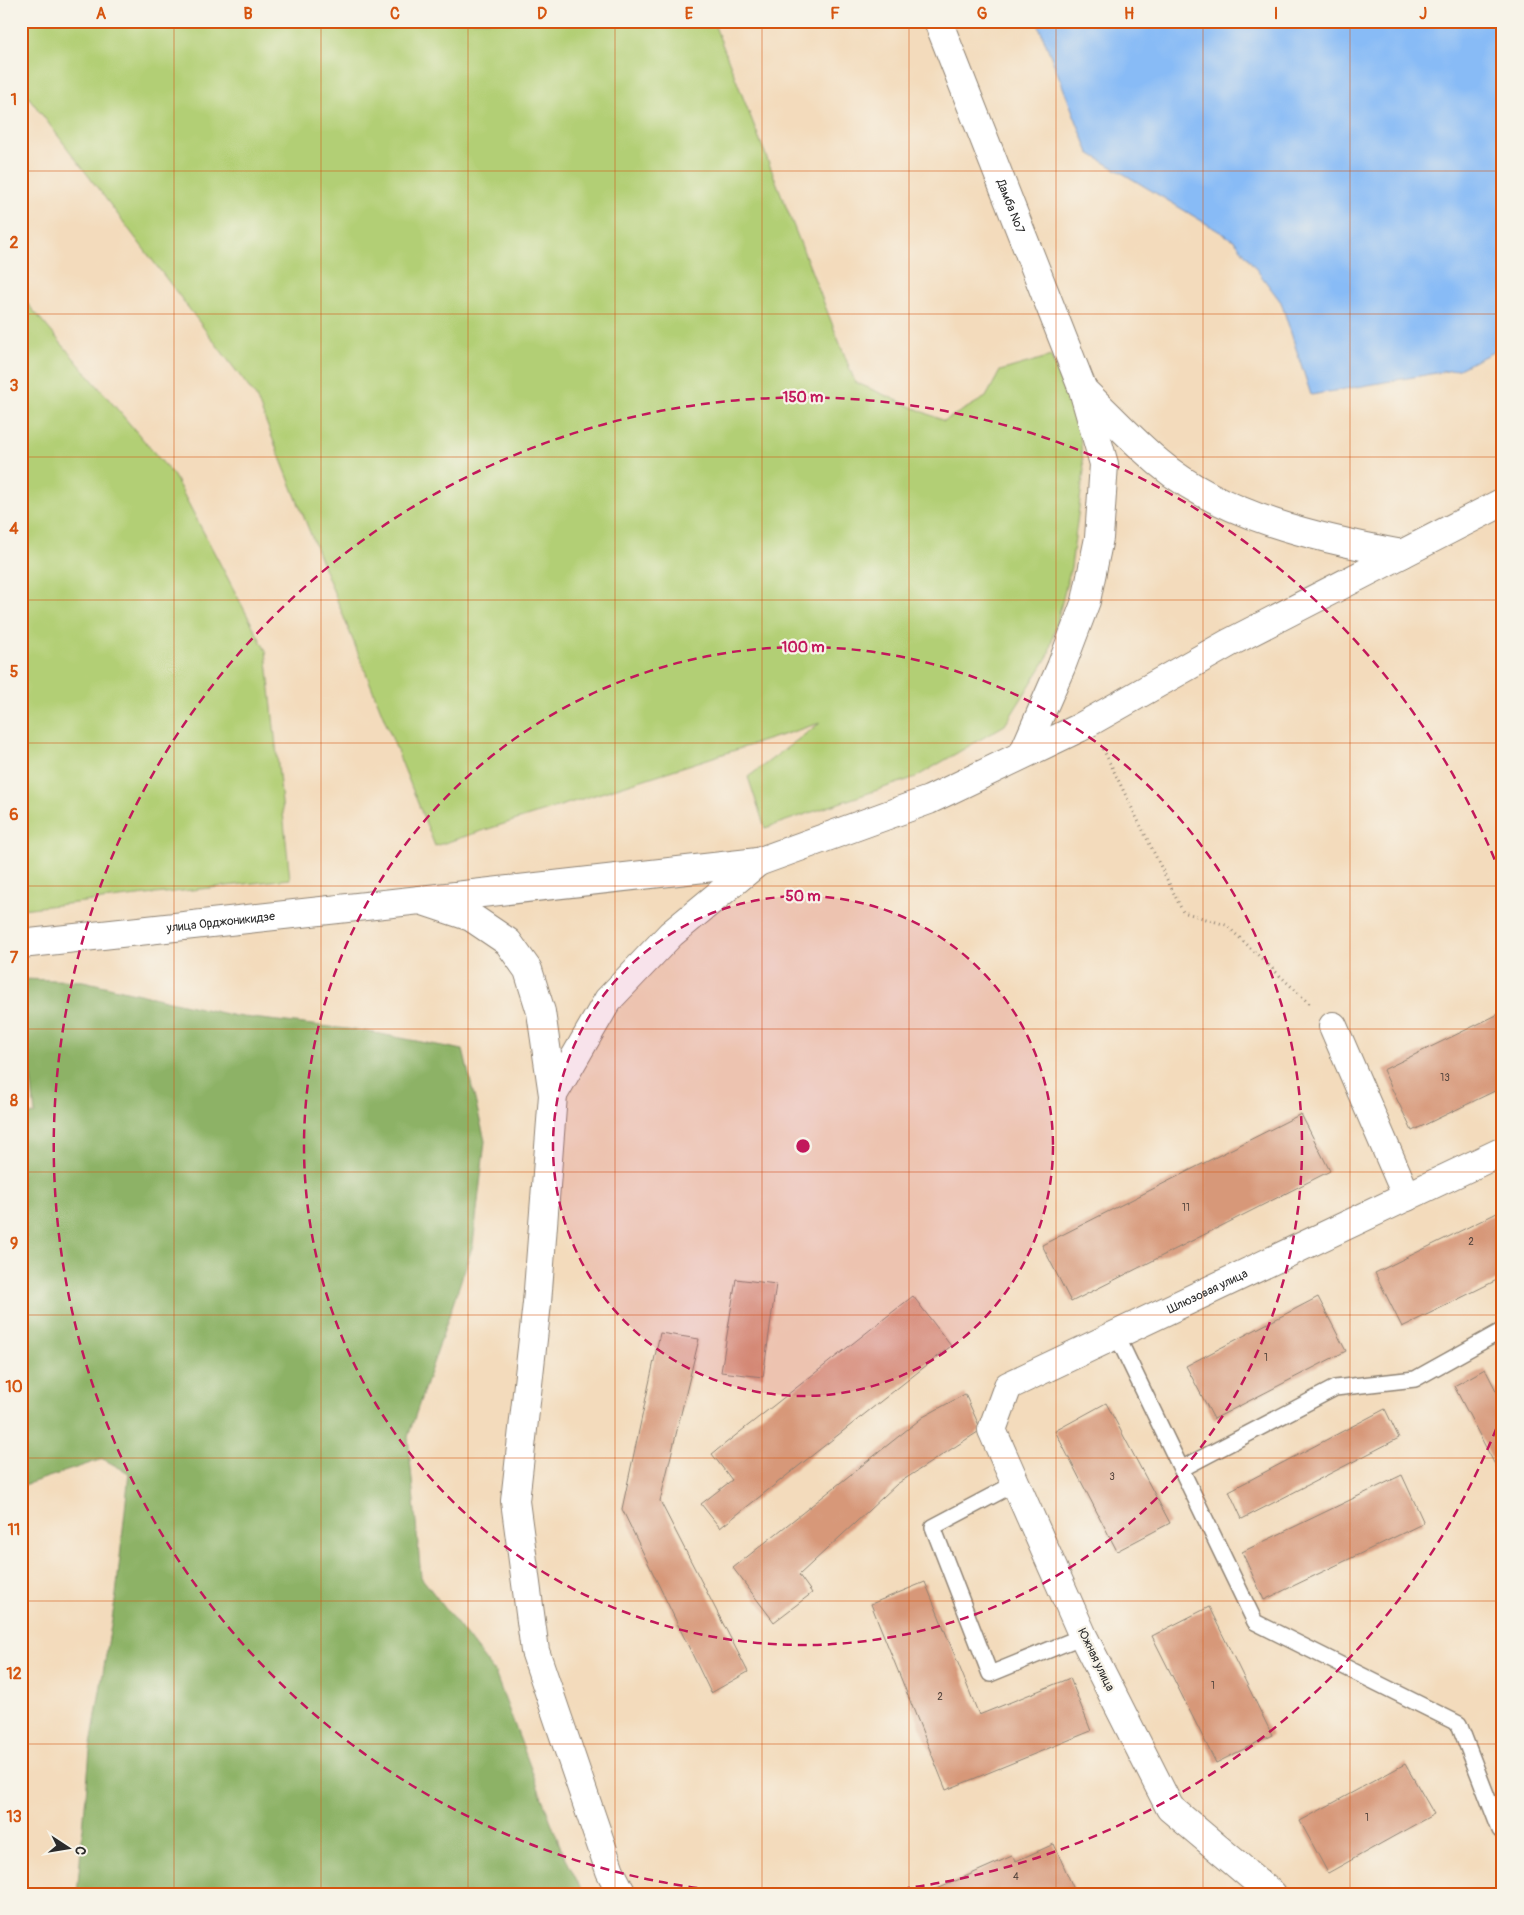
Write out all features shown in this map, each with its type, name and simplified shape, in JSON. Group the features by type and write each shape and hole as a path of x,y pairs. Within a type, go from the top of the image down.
{"street":[{"name":"Дамба №7","path":"938,21 1083,390 1104,464 1099,538 1086,600 1061,667 1023,754"},
{"path":"1083,390 1159,463 1198,491 1258,518 1337,542 1402,554"},
{"path":"553,1095 608,1000 671,934 758,862 929,800 1090,722 1229,643 1503,502"},
{"name":"улица Орджоникидзе","path":"21,944 758,862"},
{"path":"420,900 471,917 508,942 528,970 541,1012 553,1095 537,1302 515,1501 535,1651 610,1871 622,1894"},
{"path":"1333,1026 1407,1197"},
{"name":"Шлюзовая улица","path":"1008,1386 1503,1152"},
{"name":"Южная улица","path":"1008,1386 992,1430 1083,1636 1170,1808 1272,1894"}],"lane":[{"path":"1181,1469 1335,1388 1415,1379 1503,1330"},
{"path":"1116,1334 1255,1622 1459,1724 1500,1830 1503,1833"},
{"path":"1016,1482 933,1527 990,1674 1083,1636"}],"path":[{"path":"1090,722 1183,912 1226,925 1333,1026"}],"green space":[{"path":"21,21 713,21 855,382 944,421 986,397 1000,371 1051,356 1079,429 1084,470 1071,567 1048,656 1005,725 916,777 765,828 748,777 820,723 435,846 256,397 21,87"},
{"path":"21,296 174,476 266,651 290,879 21,909"},
{"path":"21,979 83,981 235,1016 364,1031 463,1050 485,1141 473,1245 408,1437 421,1577 495,1673 562,1851 584,1894 77,1894 90,1751 116,1595 129,1473 103,1459 21,1486 21,1116 35,1114"}],"water":[{"path":"1037,21 1503,21 1503,347 1459,369 1311,395 1281,302 1235,241 1089,153"}],"building":[{"path":"1503,1012 1503,1087 1412,1131 1383,1070"},
{"path":"1301,1114 1330,1171 1071,1302 1042,1245"},
{"path":"1503,1210 1503,1277 1402,1327 1375,1273"},
{"path":"736,1279 776,1284 763,1377 721,1372"},
{"path":"913,1296 951,1346 720,1528 701,1504 732,1480 712,1454"},
{"path":"1318,1297 1346,1351 1214,1419 1186,1366"},
{"path":"660,1333 699,1339 660,1501 748,1672 711,1693 622,1509"},
{"path":"1485,1369 1503,1404 1503,1480 1454,1386"},
{"path":"965,1394 981,1430 897,1484 799,1575 812,1593 774,1622 733,1568 923,1417"},
{"path":"1106,1403 1170,1523 1117,1551 1055,1431"},
{"path":"1385,1409 1399,1438 1242,1519 1229,1491"},
{"path":"1402,1475 1424,1523 1264,1600 1242,1552"},
{"path":"925,1582 979,1715 1070,1678 1091,1731 946,1790 871,1604"},
{"path":"1209,1607 1272,1735 1216,1763 1152,1636"},
{"path":"1405,1764 1434,1814 1328,1873 1300,1821"},
{"path":"1054,1844 1076,1894 926,1894 1012,1856 1016,1861"}]}
